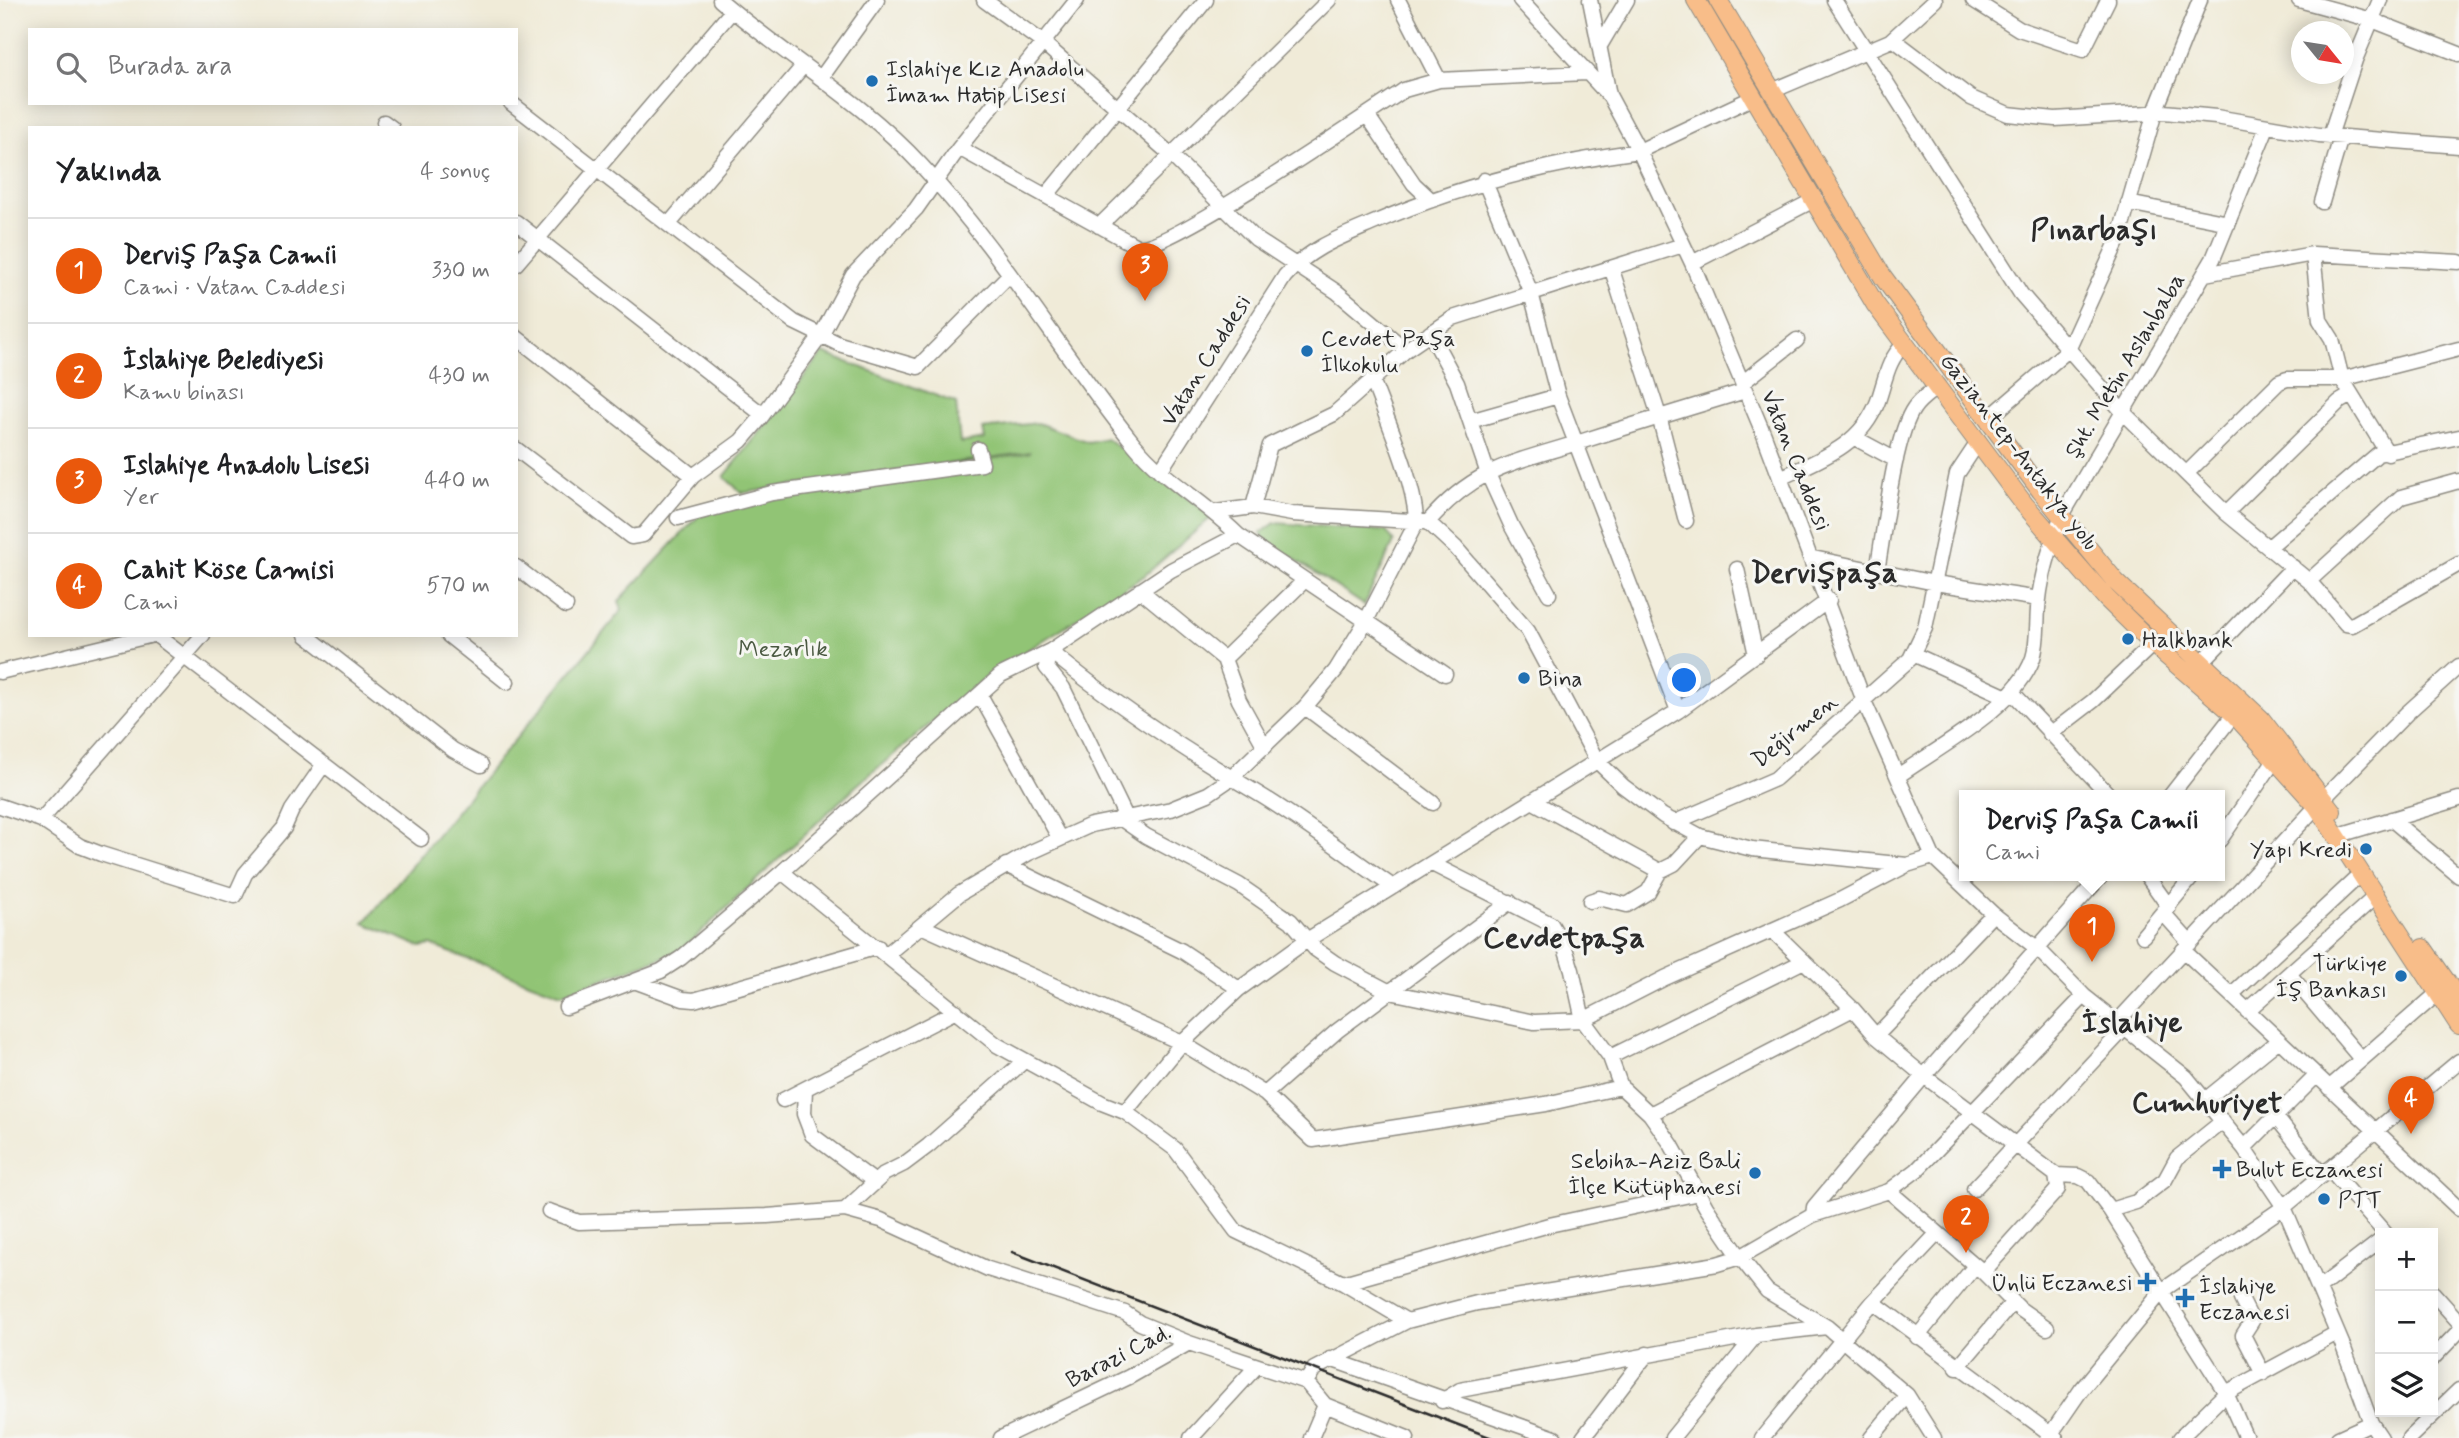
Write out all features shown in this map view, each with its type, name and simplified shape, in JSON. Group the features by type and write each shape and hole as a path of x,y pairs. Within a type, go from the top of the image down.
{"main road":[{"name":"Gaziantep-Antakya yolu","path":"1696,0 1752,99 1816,199 1875,303 2024,504 2106,598 2152,644 2234,714 2274,761 2321,802 2361,874 2459,1025"},
{"name":"Gaziantep-Antakya yolu","path":"1718,0 1883,277 1988,419 2061,517 2116,582 2262,719 2346,833 2459,1000"}],"street":[{"path":"719,0 821,78 901,145 937,182 1134,444 1160,471 1216,512 1238,535 1445,674"},
{"path":"821,78 877,0"},
{"path":"984,0 1042,42 1169,153 1256,239 1337,292 1406,350"},
{"path":"518,451 631,537 643,535 694,476 741,441 763,415 820,337 853,275 892,236 937,182 959,148 1077,0"},
{"path":"1046,196 1206,0"},
{"path":"1099,226 1169,153 1329,0"},
{"path":"1398,0 1439,80"},
{"path":"1520,0 1610,97 1639,151 1752,99"},
{"path":"1590,0 1610,97"},
{"path":"1601,44 1627,0"},
{"path":"1834,0 2021,294 2122,411 2188,472 2226,513 2309,581 2346,624 2353,625 2459,564"},
{"path":"1772,91 1894,39 1935,0"},
{"path":"1973,0 2019,29 2083,50 2108,0"},
{"path":"1988,419 2068,350 2118,240 2155,112 2200,0"},
{"path":"2299,0 2372,20 2459,54"},
{"path":"2322,202 2355,60 2381,0"},
{"path":"518,262 732,11"},
{"path":"1894,39 1970,98 2008,114 2055,119 2102,119 2155,112 2216,117 2336,137 2459,146"},
{"path":"669,225 804,65"},
{"path":"959,148 1144,248 1157,244 1221,207 1404,90 1439,80 1586,73"},
{"path":"514,105 598,168 773,308 820,337 918,367 1009,275"},
{"path":"1367,115 1414,184 1431,200"},
{"name":"Şht. Metin Aslanbaba","path":"1898,776 2010,695 2027,672 2035,653 2039,598 2061,517 2205,274 2229,223 2267,127"},
{"name":"Vatan Caddesi","path":"1160,471 1295,265 1319,247 1484,180 1639,151 1692,263 1744,387 1813,558 1864,701 1933,857 1993,914 2038,949 2084,996 2186,1077 2244,1148 2284,1206 2371,1423 2381,1438"},
{"path":"1484,180 1531,293 1558,396 1678,711"},
{"path":"1692,263 1816,199"},
{"path":"2128,203 2229,223"},
{"path":"518,223 763,415"},
{"path":"1253,507 1270,445 1334,414 1406,350 1453,318 1612,270 1683,245"},
{"path":"2313,254 2320,320 2332,339 2342,379 2388,454"},
{"path":"2205,274 2313,254 2459,262"},
{"path":"1612,270 1659,416 1686,521"},
{"path":"1430,333 1457,383 1488,474 1512,527 1549,594"},
{"path":"518,339 694,476"},
{"path":"634,981 683,999 694,1000 882,951 921,926 959,894 1006,865 1091,825 1171,809 1208,794 1230,779 1306,707 1336,670 1422,523 1458,492 1514,460 1576,444 1744,387 1797,340"},
{"path":"1780,478 1842,449 1855,438 1876,405 1889,363 1905,343"},
{"path":"2188,472 2279,382 2294,376 2342,379 2459,349"},
{"path":"1372,379 1422,523 1456,548 1528,631 1597,761 1623,786 1674,823 1700,836 1752,849 1907,865"},
{"path":"1877,570 1896,460 1912,411 1938,386"},
{"path":"2226,513 2339,402 2351,395"},
{"path":"1469,421 1558,396"},
{"path":"2269,547 2358,467 2378,454 2459,437"},
{"path":"1855,438 1896,460"},
{"path":"1979,441 1957,474 1936,583 1925,628 1913,654 2010,695 2104,790"},
{"path":"678,518 772,493 982,464 978,449"},
{"path":"2309,581 2401,497 2459,481"},
{"path":"1216,512 1253,507 1292,514 1422,523"},
{"path":"566,1007 661,971 681,958 782,872 1001,675 1050,651 1140,590 1238,535"},
{"path":"1813,558 1936,583 2039,598"},
{"path":"2202,662 2293,567"},
{"path":"1737,569 1756,655"},
{"path":"518,570 566,606"},
{"path":"1224,659 1305,580"},
{"path":"1140,590 1224,659 1239,701 1265,747"},
{"path":"1125,1112 1182,1043 1239,989 1307,940 1678,711 1829,600"},
{"path":"0,672 147,637"},
{"path":"158,637 421,839"},
{"path":"41,820 201,637"},
{"path":"309,637 453,750 481,765"},
{"path":"451,637 507,682"},
{"path":"2050,734 2093,701 2152,644"},
{"path":"1050,651 1076,673 1230,779 1257,793 1393,887"},
{"path":"1050,651 1046,667 1063,688 1123,819 1239,886 1291,921 1307,940 1335,963 1390,992 1534,1021 1583,1020 1665,978 1840,900 1907,865 1933,857"},
{"name":"Değirmen","path":"1674,823 1774,779 1864,701 1913,654"},
{"path":"1974,1189 2121,1025 2186,946 2407,713 2459,666"},
{"path":"980,695 1060,839"},
{"path":"1306,707 1433,803"},
{"path":"2176,790 2234,714"},
{"path":"2225,833 2274,761"},
{"path":"0,806 41,820 80,846 235,896 245,874 284,828 292,810 324,764"},
{"path":"2346,833 2459,799"},
{"path":"1532,801 1660,871"},
{"path":"2391,819 2459,876"},
{"path":"1590,901 1599,898 1627,905 1648,892 1660,871 1674,864 1700,836"},
{"path":"1432,863 1551,924 1559,935 1572,970 1583,1020 1610,1057 1621,1087 1650,1114 1740,1257 1767,1291 1827,1327 1907,1395 1934,1438"},
{"path":"1006,865 1182,951 1239,989"},
{"path":"782,872 980,1033 1024,1061 1125,1112 1182,1156 1226,1221 1236,1231 1343,1283 1408,1321"},
{"path":"2231,995 2361,874"},
{"path":"1813,1215 1814,1207 1924,1076 2097,881"},
{"path":"2150,881 2186,946 2231,995 2373,1132 2459,1209"},
{"path":"2143,936 2167,911 2189,881"},
{"path":"2247,1011 2376,895"},
{"path":"1265,1094 1336,1031 1510,902"},
{"path":"1875,1036 1993,914"},
{"path":"921,926 1182,1043 1265,1094 1308,1136 1320,1141 1546,1104 1621,1087"},
{"path":"1772,930 1853,1009 1875,1036 1924,1076 2056,1175 2078,1176 2088,1181 2163,1290 2226,1393 2246,1438"},
{"path":"1610,1057 1804,961"},
{"path":"2290,975 2361,1059"},
{"path":"2329,1088 2438,993"},
{"path":"1407,1438 1325,1405 1306,1382 1314,1369 1408,1321 1476,1303 1717,1264 1740,1257 1813,1215 1889,1191 1917,1170 2084,996"},
{"path":"1650,1114 1853,1009"},
{"path":"783,1100 956,1011"},
{"path":"2205,1100 2279,1040"},
{"path":"845,1210 875,1182 928,1146 1024,1061"},
{"path":"1873,1302 2051,1437 2081,1390 2163,1290 2284,1206 2459,1061"},
{"path":"2244,1148 2316,1076"},
{"path":"805,1089 804,1114 812,1135 875,1182"},
{"path":"2275,1116 2380,1228"},
{"path":"2110,1210 2136,1202 2165,1180 2177,1158 2223,1121"},
{"path":"1917,1337 2058,1189 2056,1175"},
{"path":"1889,1191 1936,1235 2047,1328"},
{"path":"1343,1283 1549,1225 1699,1193"},
{"path":"549,1211 579,1222 767,1216 845,1210 881,1220 988,1269 1125,1313 1189,1343"},
{"path":"1762,1438 1873,1302 1936,1235"},
{"path":"2319,1288 2375,1245"},
{"path":"2241,1299 2252,1321 2242,1335 2263,1374"},
{"path":"2438,1299 2459,1322"},
{"path":"1957,1368 2013,1301"},
{"path":"1442,1401 1460,1390 1647,1354 1674,1352 1756,1335 1827,1327"},
{"path":"2437,1354 2459,1331"},
{"path":"2180,1438 2226,1393 2337,1333"},
{"path":"1672,1438 1756,1335"},
{"name":"Barazi Cad.","path":"1001,1438 1129,1377 1189,1343 1306,1382"},
{"path":"1583,1438 1647,1354"},
{"path":"1330,1359 1442,1401 1555,1438"},
{"path":"1191,1438 1256,1367"},
{"path":"2409,1438 2459,1390"},
{"path":"1871,1438 1907,1395"},
{"path":"1311,1438 1325,1405"},
{"path":"2338,1438 2371,1423"}],"green space":[{"name":"Mezarlık","path":"823,353 956,403 960,443 985,439 983,429 1038,423 1088,442 1106,438 1213,516 1144,576 989,675 856,786 681,951 561,994 431,945 421,947 364,923 622,610 619,601 707,507 1031,452 742,493 724,477"},
{"path":"1275,523 1386,531 1394,542 1364,605 1263,538 1261,533"}],"railway":[{"path":"1012,1252 1492,1438"}],"place":[{"name":"Islahiye Kız Anadolu İmam Hatip Lisesi","path":"872,81"},
{"name":"Islahiye Anadolu Lisesi","path":"1145,301"},
{"name":"Cevdet Paşa İlkokulu","path":"1307,351"},
{"name":"Halkbank","path":"2128,639"},
{"name":"Bina","path":"1524,678"},
{"name":"Yapı Kredi","path":"2366,849"},
{"name":"Derviş Paşa Camii","path":"2092,962"},
{"name":"Türkiye İş Bankası","path":"2401,976"},
{"name":"Cahit Köse Camisi","path":"2411,1134"},
{"name":"Bulut Eczanesi","path":"2222,1169"},
{"name":"Sebiha-Aziz Bali İlçe Kütüphanesi","path":"1755,1173"},
{"name":"PTT","path":"2324,1199"},
{"name":"İslahiye Belediyesi","path":"1966,1253"},
{"name":"Ünlü Eczanesi","path":"2147,1282"},
{"name":"İslahiye Eczanesi","path":"2185,1298"}],"district":[{"name":"Pınarbaşı","path":"2094,229"},
{"name":"Dervişpaşa","path":"1824,572"},
{"name":"Cevdetpaşa","path":"1564,937"},
{"name":"İslahiye","path":"2132,1022"},
{"name":"Cumhuriyet","path":"2207,1102"}]}
